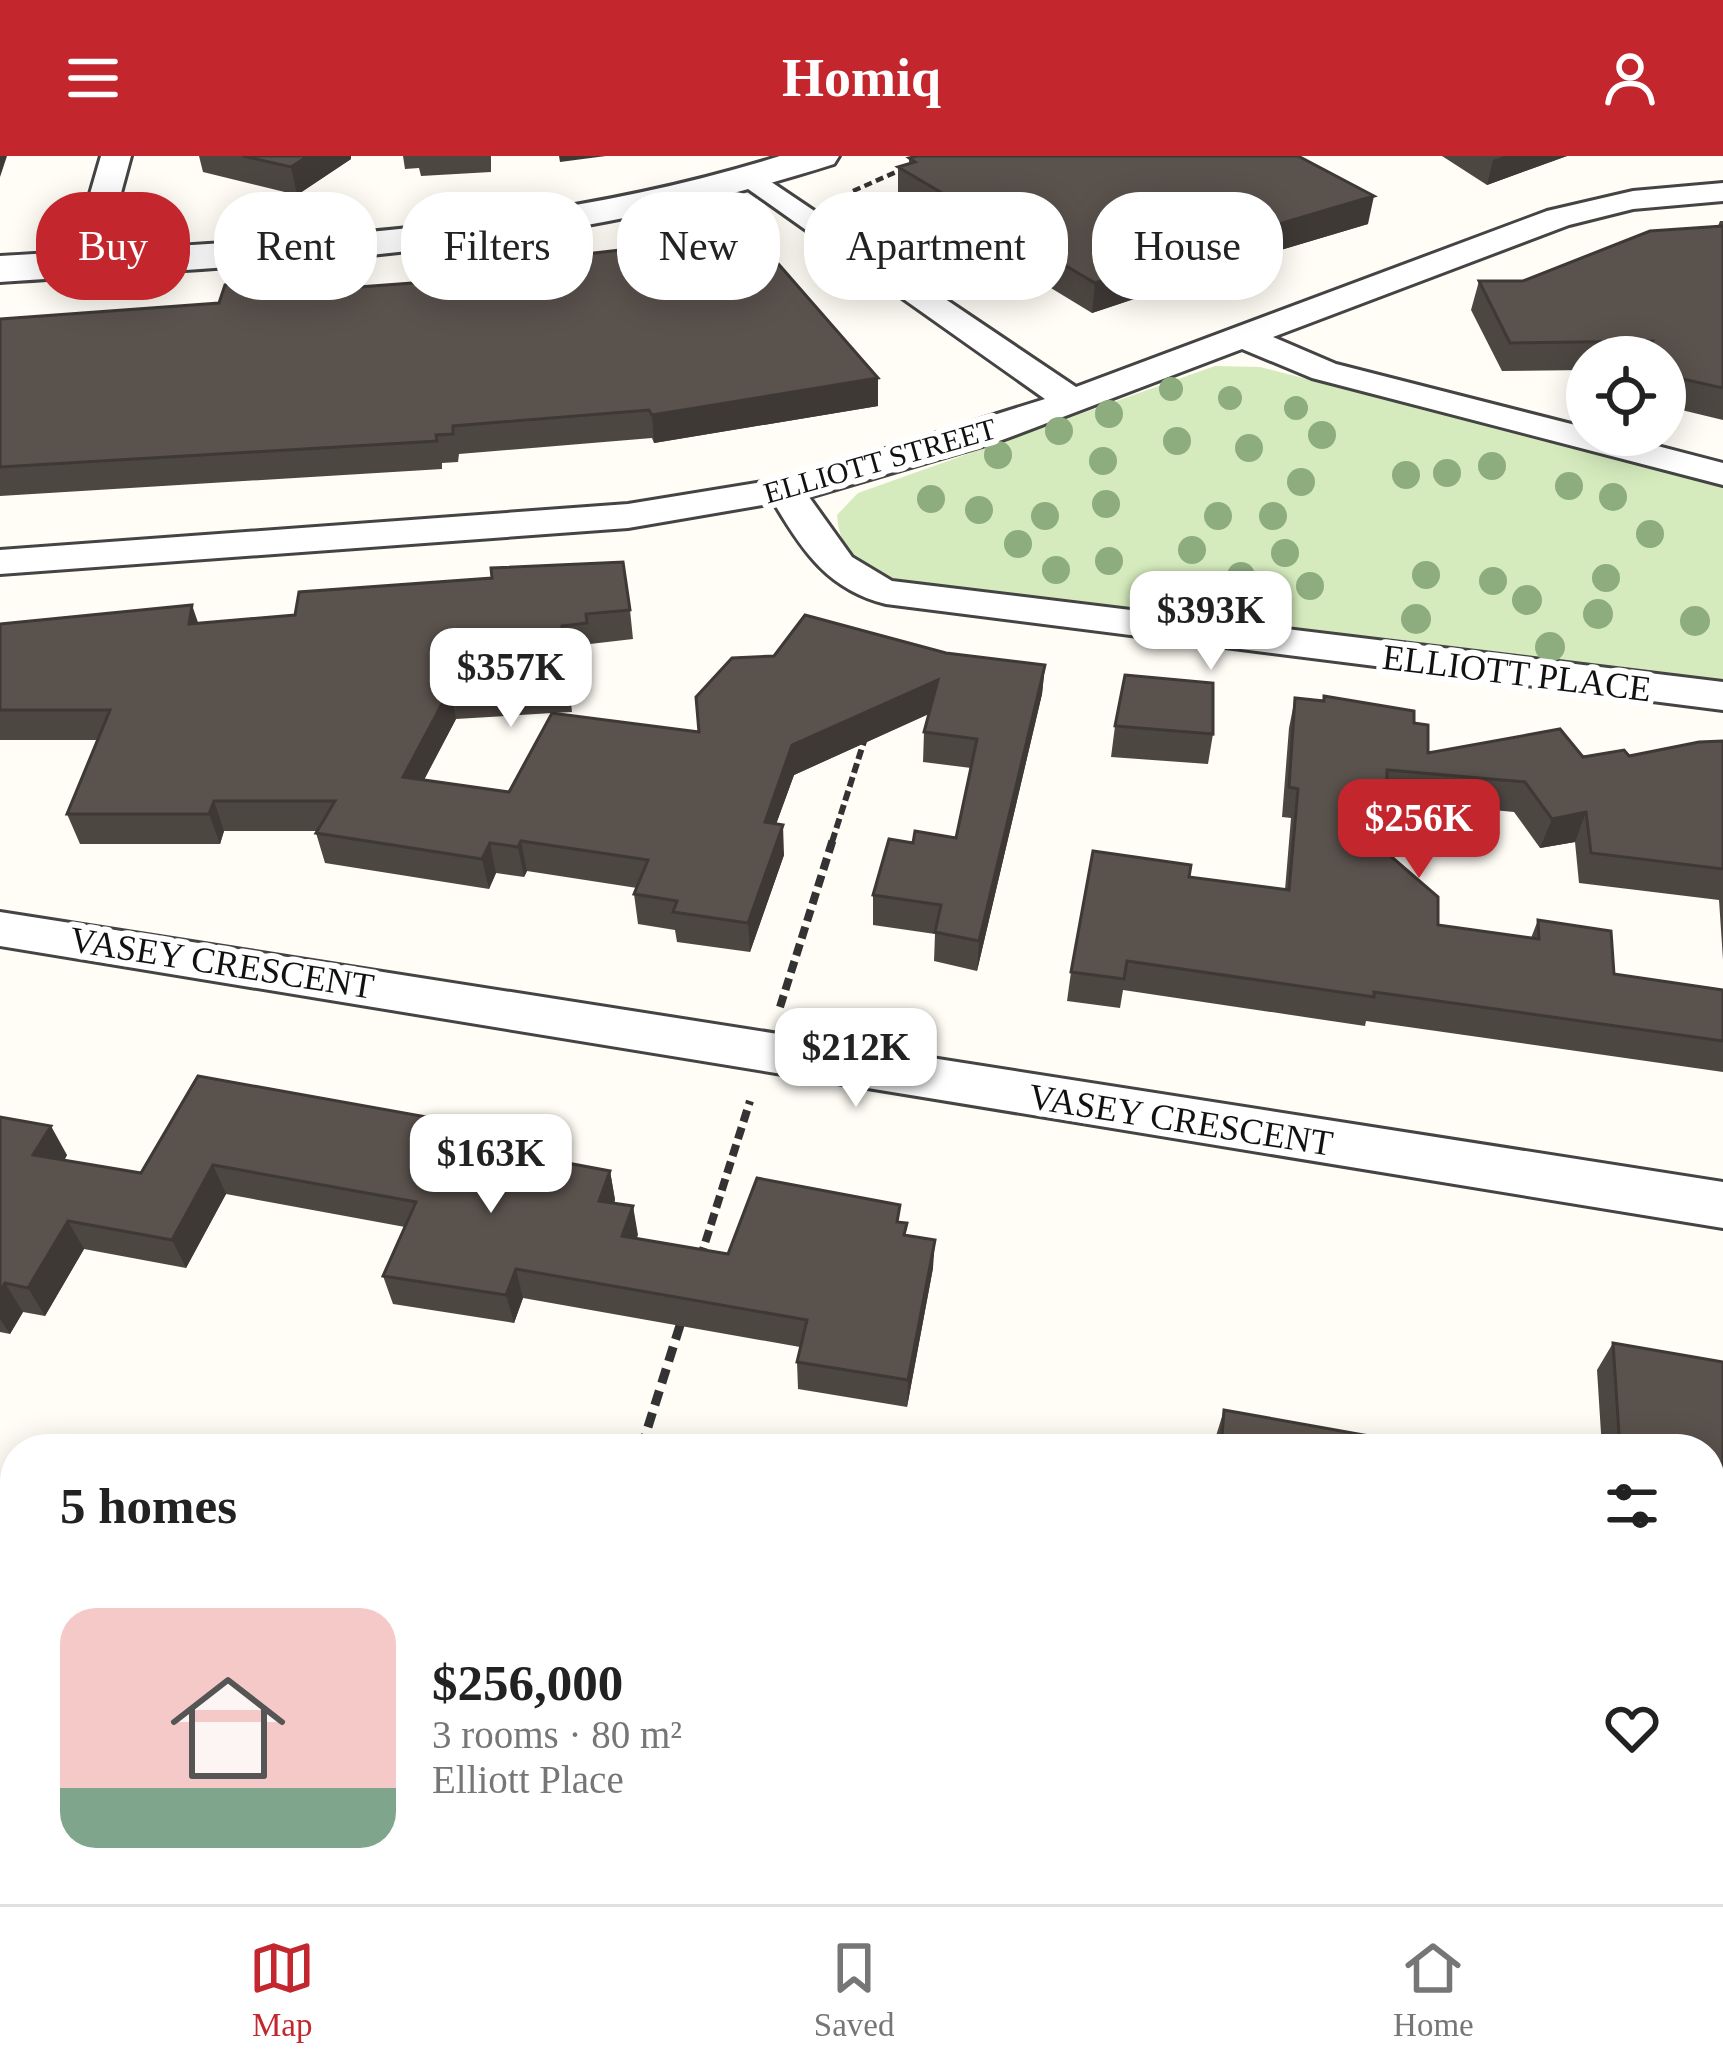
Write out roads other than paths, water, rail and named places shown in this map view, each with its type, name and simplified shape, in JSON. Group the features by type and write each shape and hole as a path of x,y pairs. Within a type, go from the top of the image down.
{"street":[{"path":"106,192 116,156"},
{"path":"190,255 473,235 616,212 820,156"},
{"path":"752,178 1072,401"},
{"name":"ELLIOTT STREET","path":"0,562 628,516 786,491 932,451 1570,214 1633,200 1723,192"},
{"path":"0,269 36,266"},
{"path":"1241,336 1324,370 1723,474"},
{"name":"ELLIOTT PLACE","path":"786,491 831,562 850,578 886,592 1723,696"},
{"name":"VASEY CRESCENT","path":"0,928 1723,1205"}]}
